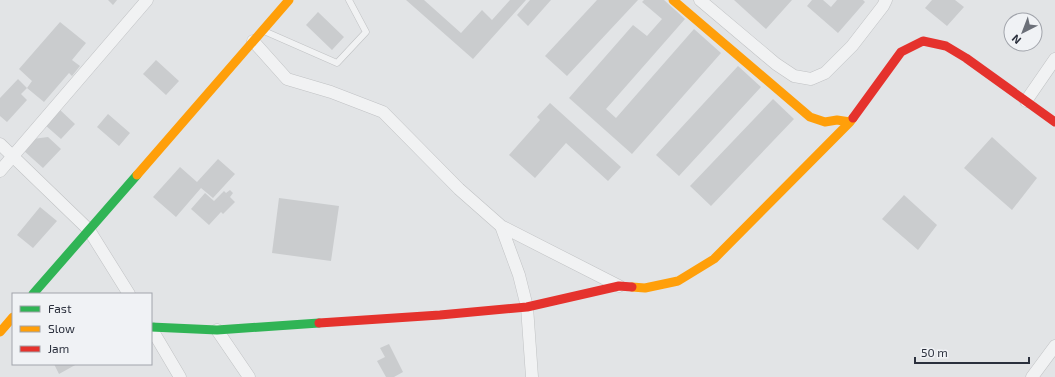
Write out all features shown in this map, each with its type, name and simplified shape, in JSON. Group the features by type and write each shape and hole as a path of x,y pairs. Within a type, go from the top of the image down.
{"street":[{"path":"0,171 147,0"},
{"path":"34,293 289,0"},
{"path":"673,0 810,117 825,122 838,120 850,122"},
{"path":"700,0 776,64 794,76 811,79 825,73 852,46 886,0"},
{"path":"253,41 287,79 331,92 384,112 459,189 501,226 620,286"},
{"path":"152,328 217,330 440,315 527,307 620,286 645,288 678,281 714,259 850,122 901,52 923,41 946,46 966,58 1055,122"},
{"path":"1026,101 1055,59"},
{"path":"0,144 89,230 128,293"},
{"path":"501,226 519,275 527,307 532,377"},
{"path":"0,332 12,318"},
{"path":"152,330 180,377"},
{"path":"217,330 249,377"},
{"path":"1032,377 1055,346"}],"lane":[{"path":"262,31 337,63 366,32 349,0"}],"building":[{"path":"108,0 117,0 113,5"},
{"path":"406,0 424,0 461,33 482,10 492,20 510,0 526,0 473,59"},
{"path":"530,0 551,0 528,26 517,15"},
{"path":"597,0 638,0 567,76 545,56"},
{"path":"644,0 664,0 685,19 606,109 616,118 694,29 721,53 632,154 569,98 633,25 647,36 662,19 642,2"},
{"path":"734,0 792,0 766,29"},
{"path":"812,0 823,0 831,7 837,0 863,0 865,2 838,33 807,6"},
{"path":"932,0 955,0 964,7 947,26 925,8"},
{"path":"318,12 344,37 332,50 306,25"},
{"path":"60,22 86,43 72,60 80,66 72,76 69,73 44,102 27,88 32,81 19,69"},
{"path":"156,60 179,81 166,95 143,74"},
{"path":"738,66 761,87 679,176 656,155"},
{"path":"18,79 27,88 21,94 27,100 7,122 0,116 0,98"},
{"path":"773,99 794,119 711,206 690,186"},
{"path":"550,103 621,167 608,181 566,143 535,178 509,155 540,120 537,117"},
{"path":"59,109 75,124 61,139 45,125"},
{"path":"108,114 130,133 119,146 97,127"},
{"path":"48,137 61,149 43,168 23,150 33,139"},
{"path":"992,137 1037,178 1012,210 964,168"},
{"path":"218,159 235,174 213,198 201,188 176,217 153,197 180,167 197,182"},
{"path":"230,190 233,193 230,197 235,202 223,214 221,212 209,225 191,209 205,193 214,201 224,191 226,193"},
{"path":"904,195 937,225 918,250 882,219"},
{"path":"279,198 339,206 331,261 272,253"},
{"path":"40,207 57,221 33,248 17,235"},
{"path":"389,344 403,372 394,377 386,377 377,361 385,357 380,348"},
{"path":"54,365 75,365 59,374"}],"traffic: fast":[{"path":"34,293 137,175"},
{"path":"152,327 217,330 319,323"}],"traffic: slow":[{"path":"137,175 289,0"},
{"path":"673,0 810,117 825,122 837,120 850,122 853,118"},
{"path":"632,287 645,288 678,281 714,259 850,122"},
{"path":"0,332 12,318"}],"traffic: jam":[{"path":"853,118 901,52 923,41 946,46 966,58 1055,122"},
{"path":"319,323 440,315 527,307 619,286 632,287"}]}
